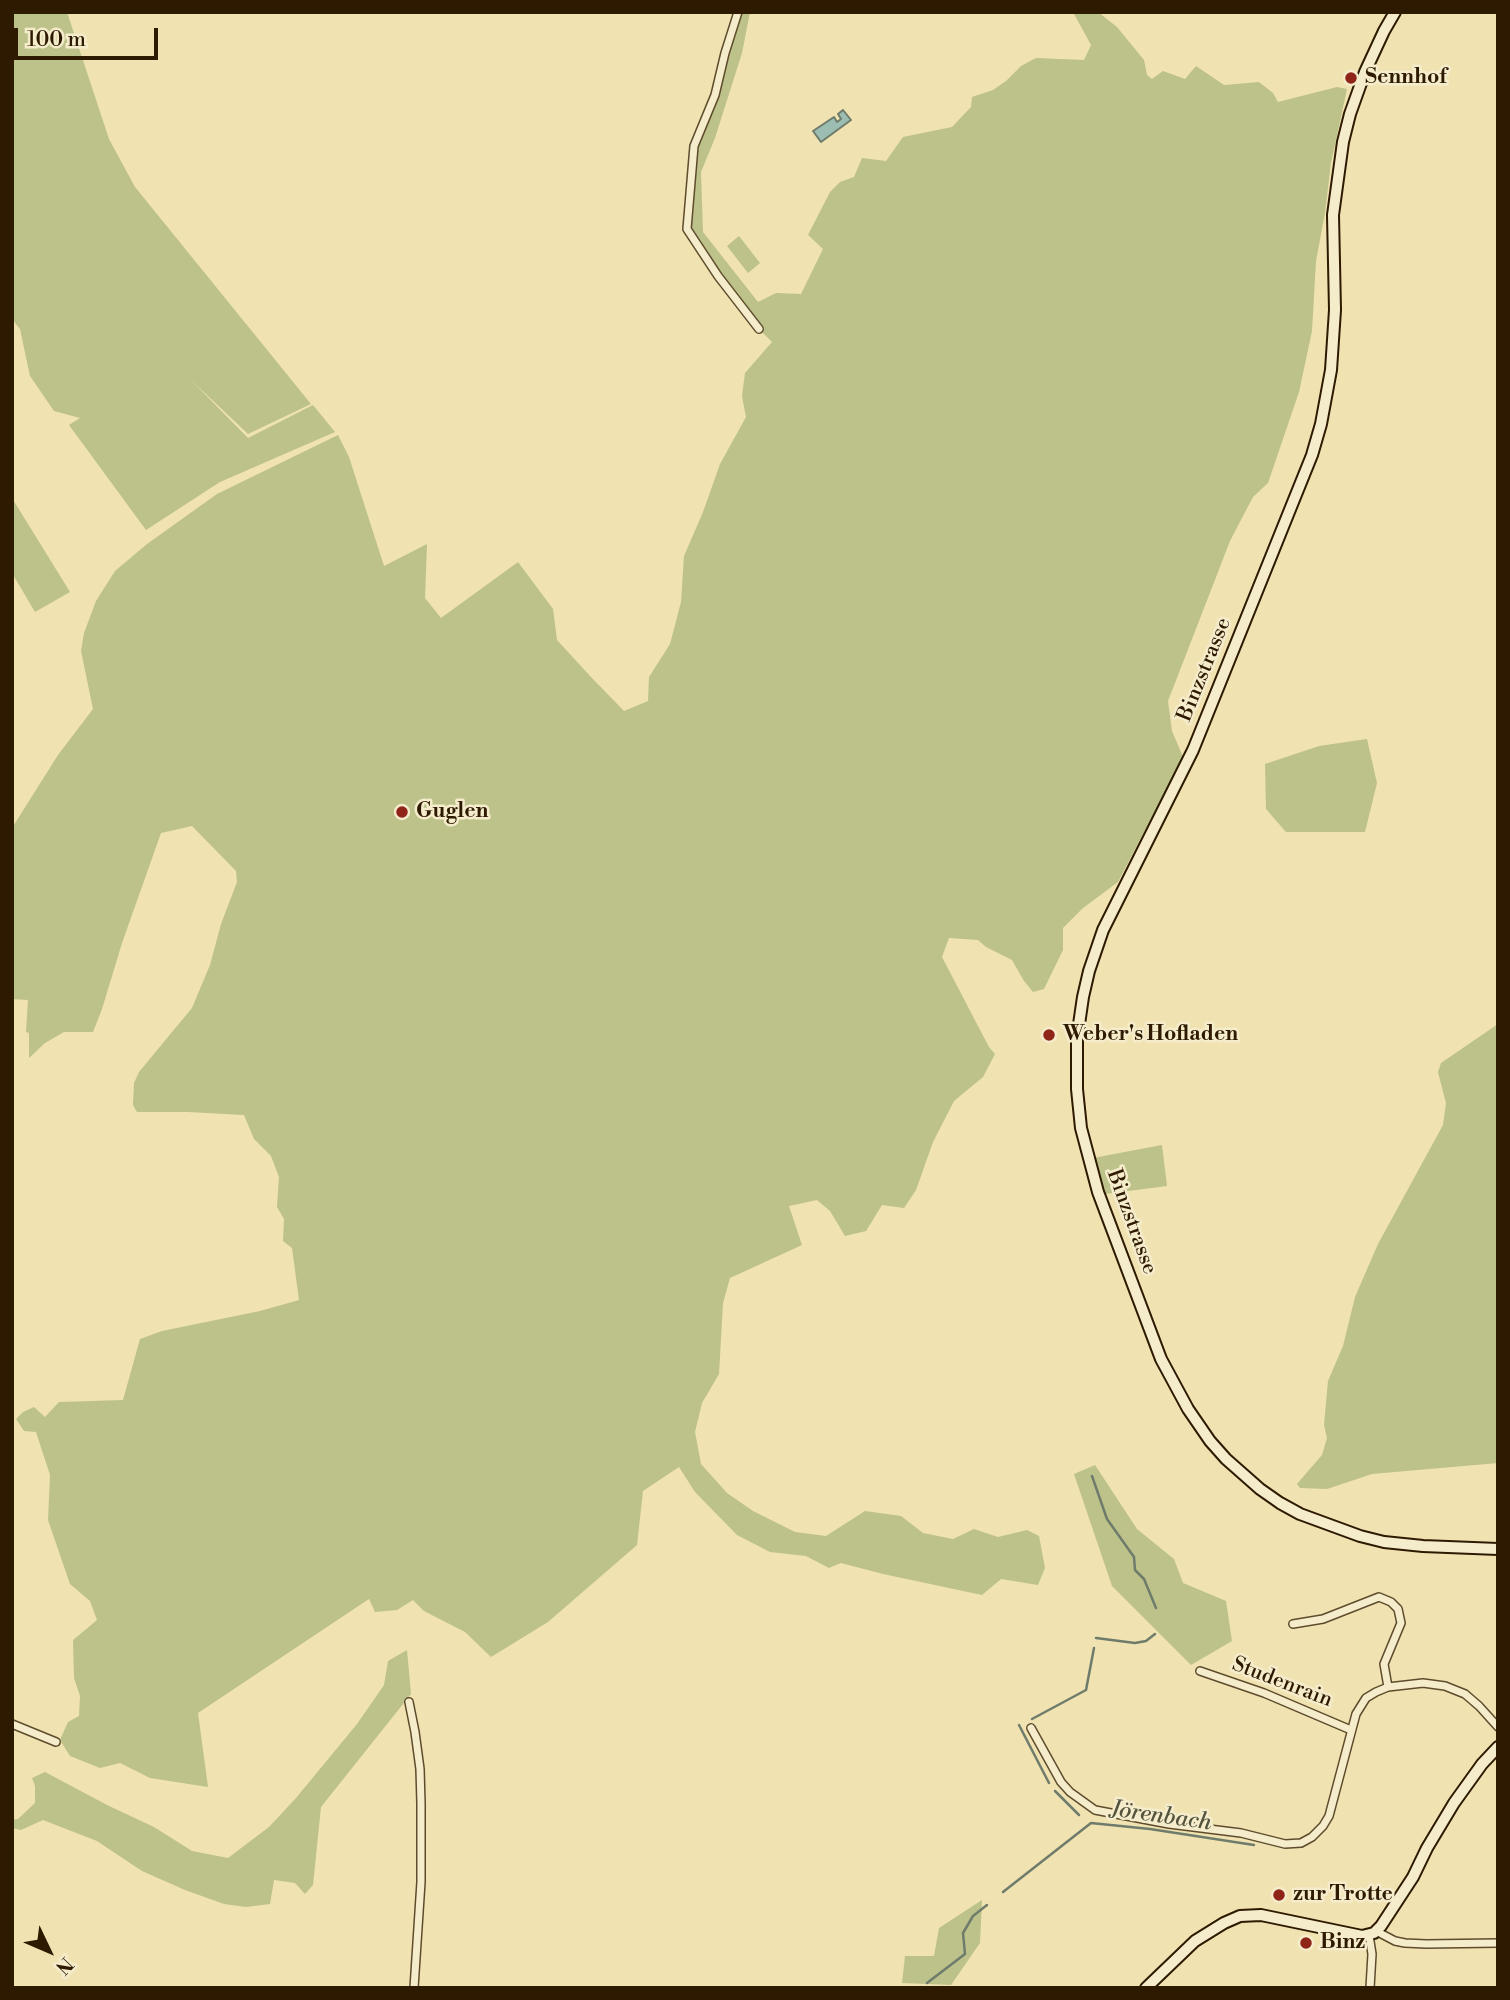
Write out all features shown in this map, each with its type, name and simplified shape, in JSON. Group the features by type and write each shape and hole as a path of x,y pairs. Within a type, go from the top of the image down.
{"main road":[{"name":"Binzstrasse","path":"1395,12 1365,72 1350,114 1340,155 1333,215 1334,345 1326,401 1312,455 1194,750 1103,930 1083,997 1076,1069 1081,1128 1098,1192 1161,1359 1188,1409 1210,1441 1240,1472 1280,1503 1300,1514 1372,1539 1423,1546 1498,1549"},
{"path":"1146,1988 1195,1941 1240,1916 1261,1915 1350,1934 1373,1933 1413,1877 1454,1803 1498,1747"}],"street":[{"path":"738,12 715,95 694,146 687,229 759,329"},
{"path":"1293,1624 1323,1619 1379,1597 1391,1602 1398,1609 1401,1623 1384,1664 1388,1687"},
{"name":"Studenrain","path":"1200,1671 1264,1693 1351,1730"},
{"path":"1031,1728 1061,1782 1086,1805 1096,1810 1170,1825 1241,1833 1285,1844 1301,1843 1324,1826 1359,1706 1376,1692 1388,1687 1423,1683 1445,1686 1465,1694 1498,1727"},
{"path":"408,1702 420,1769 422,1860 414,1988"},
{"path":"12,1724 56,1742"},
{"path":"1370,1988 1373,1933 1405,1943 1498,1943"}],"green space":[{"path":"12,12 67,12 109,139 135,187 311,404 248,434 191,380 248,438 313,405 335,432 220,482 146,530 69,425 80,418 54,411 30,376 20,329 12,319"},
{"path":"738,12 750,12 742,53 715,138 701,172 703,232 758,302 776,293 801,294 823,249 808,235 830,192 840,182 854,177 862,158 886,161 903,137 952,127 971,107 972,97 993,90 1021,66 1036,58 1084,60 1091,45 1073,12 1098,12 1117,27 1144,60 1147,75 1152,79 1163,71 1185,79 1196,66 1224,85 1259,82 1273,93 1278,102 1337,87 1347,89 1331,163 1316,261 1312,331 1299,392 1268,483 1253,497 1230,541 1168,701 1172,731 1183,757 1118,882 1083,908 1063,928 1063,950 1044,989 1033,992 1012,960 978,940 949,938 942,957 995,1054 983,1077 954,1101 933,1142 916,1190 904,1208 882,1205 866,1231 845,1236 830,1211 817,1200 789,1206 802,1245 730,1278 723,1303 719,1374 702,1403 695,1432 701,1464 727,1493 753,1511 795,1532 826,1536 865,1511 901,1516 923,1533 953,1539 974,1529 998,1537 1027,1530 1039,1536 1045,1568 1038,1585 1001,1579 982,1595 841,1563 829,1568 806,1556 770,1552 737,1535 695,1492 679,1467 643,1491 637,1545 548,1622 491,1657 465,1632 424,1611 413,1600 397,1610 375,1612 369,1599 198,1713 208,1787 150,1778 120,1763 100,1768 70,1756 60,1740 68,1722 79,1716 80,1696 74,1678 73,1640 97,1620 90,1601 70,1584 48,1520 50,1475 36,1432 24,1431 16,1419 34,1407 45,1417 59,1402 123,1400 140,1339 162,1331 260,1311 299,1300 292,1248 283,1241 284,1219 277,1207 279,1177 271,1156 254,1139 244,1115 137,1112 133,1105 134,1083 139,1072 192,1008 210,965 221,924 237,882 236,871 192,826 161,833 93,1032 64,1032 45,1043 29,1058 29,1033 26,1032 28,1000 12,999 12,828 58,755 93,709 81,651 84,633 96,601 115,571 147,544 217,494 338,435 349,457 384,566 427,544 425,598 441,618 518,562 553,609 557,640 591,677 624,711 648,701 649,677 670,644 681,602 684,556 720,464 746,417 742,396 745,373 772,342 759,329 687,229 694,146 715,95"},
{"path":"739,236 760,263 748,273 727,246"},
{"path":"12,498 70,592 35,612 12,573"},
{"path":"1367,739 1377,783 1365,832 1286,832 1266,809 1265,764 1319,746"},
{"path":"1498,1024 1498,1463 1372,1474 1327,1489 1300,1488 1297,1484 1322,1455 1327,1438 1324,1425 1328,1381 1343,1346 1355,1297 1378,1244 1443,1125 1446,1103 1438,1072 1441,1063"},
{"path":"1162,1145 1167,1186 1105,1194 1093,1158"},
{"path":"1095,1465 1137,1529 1174,1559 1183,1583 1226,1601 1232,1641 1191,1665 1112,1586 1074,1474"},
{"path":"407,1650 411,1694 321,1807 313,1885 305,1894 295,1883 274,1880 270,1904 246,1907 224,1904 142,1871 97,1841 43,1820 21,1830 12,1828 12,1820 18,1819 35,1803 32,1778 45,1772 154,1827 192,1851 228,1858 269,1827 296,1798 357,1724 384,1685 388,1661"},
{"path":"982,1900 980,1943 951,1985 902,1983 905,1956 934,1956 939,1928"}],"water":[{"path":"843,110 851,120 821,142 813,131 834,117 837,122 841,119 838,114"}],"waterway":[{"path":"1092,1476 1107,1519 1134,1557 1135,1570 1144,1579 1156,1608"},
{"name":"Jörenbach","path":"1096,1638 1135,1643 1146,1641 1155,1634"},
{"name":"Jörenbach","path":"1032,1719 1086,1690 1094,1648"},
{"name":"Jörenbach","path":"1019,1725 1049,1783"},
{"name":"Jörenbach","path":"1055,1791 1079,1815"},
{"name":"Jörenbach","path":"1003,1892 1091,1823 1254,1845"},
{"name":"Jörenbach","path":"927,1983 965,1954 963,1933 973,1916 987,1905"}],"place":[{"name":"Sennhof","path":"1351,78"},
{"name":"Guglen","path":"402,812"},
{"name":"Weber's Hofladen","path":"1049,1035"},
{"name":"zur Trotte","path":"1279,1895"},
{"name":"Binz","path":"1306,1943"}]}
